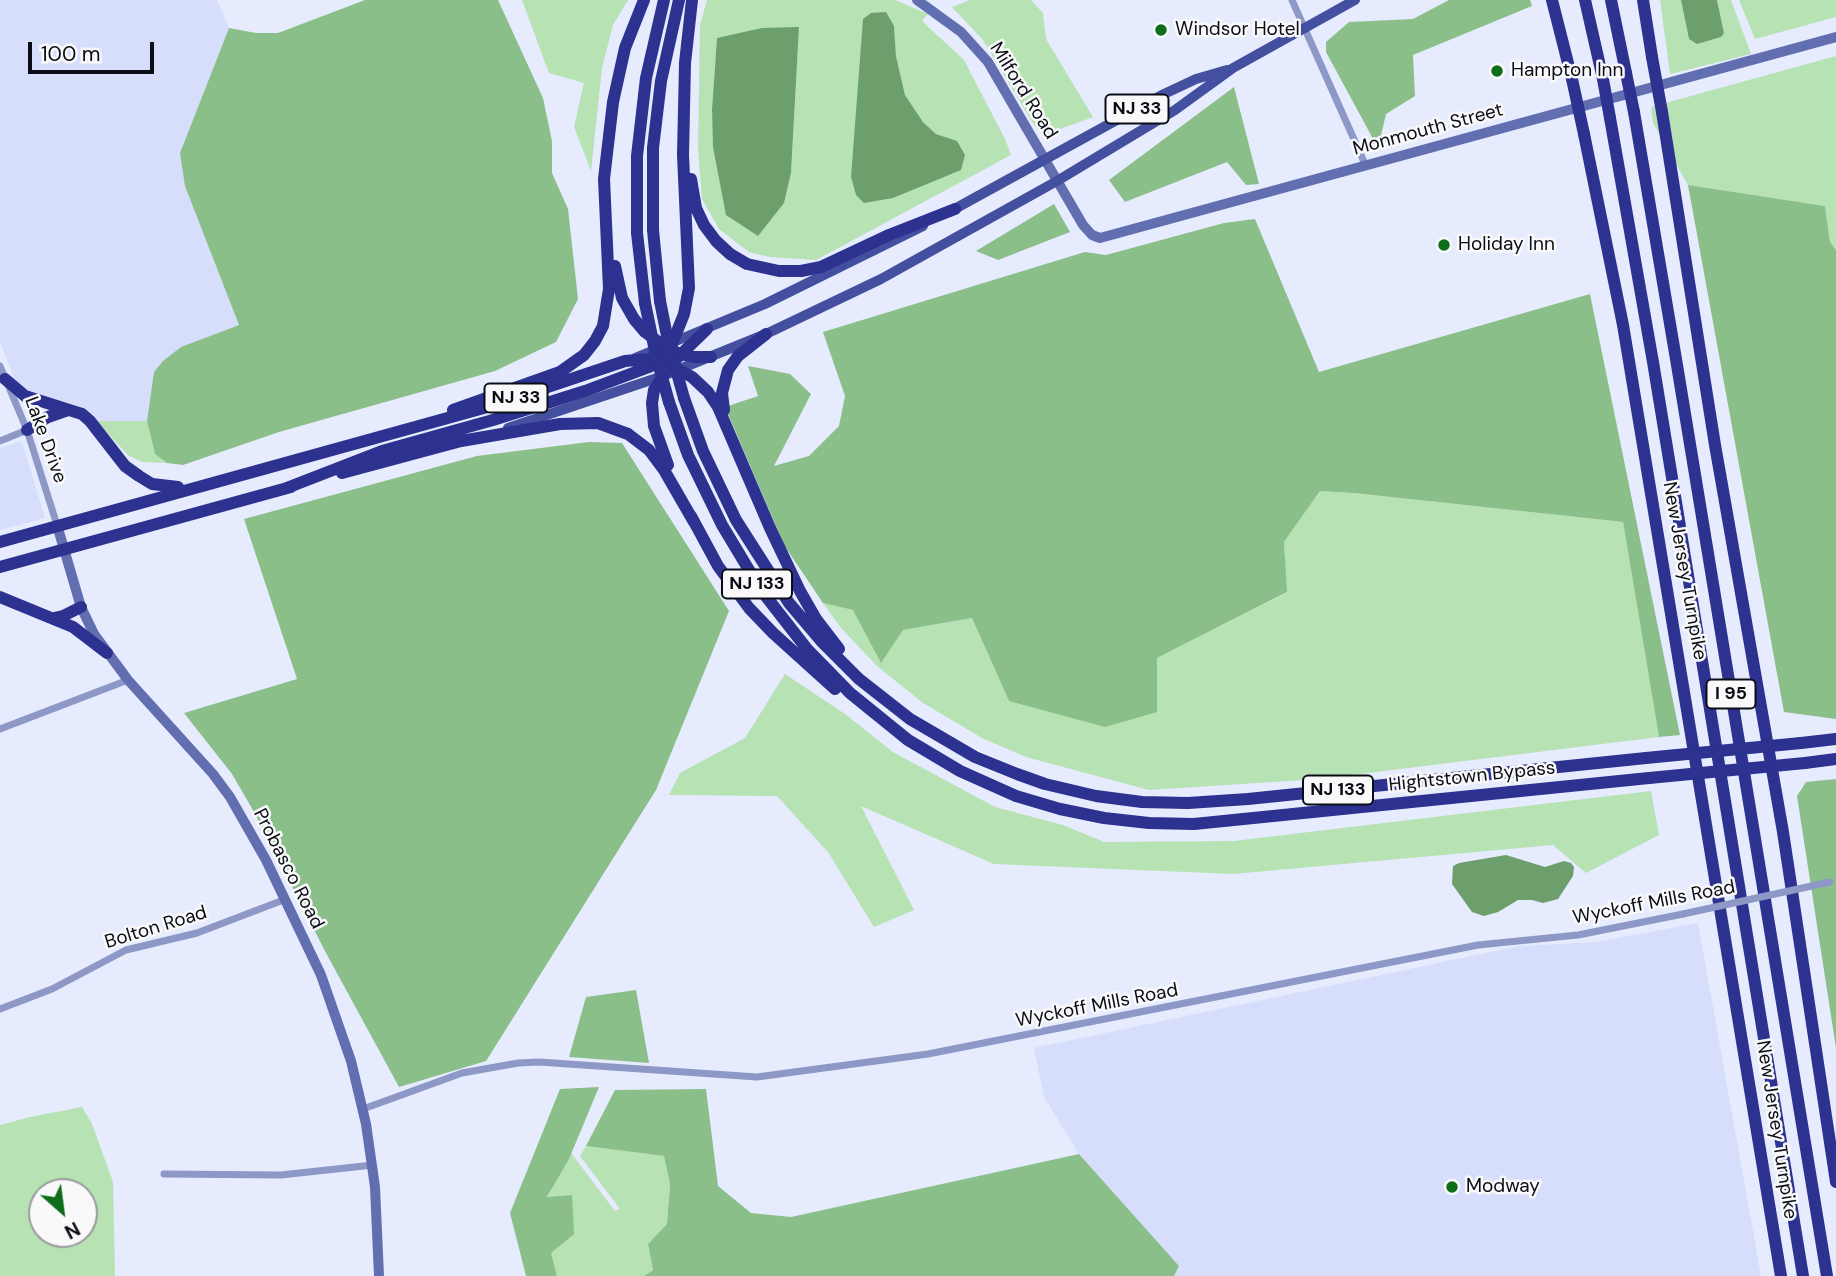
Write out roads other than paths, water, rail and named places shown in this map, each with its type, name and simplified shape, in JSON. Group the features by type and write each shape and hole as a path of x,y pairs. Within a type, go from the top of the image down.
{"highway":[{"path":"405,430 471,402 552,376 576,362 595,341 603,326 609,298 604,179 620,66 628,36 644,0"},
{"name":"Hightstown Bypass","path":"664,0 646,78 637,156 637,224 645,303 669,402 688,455 712,508 761,590 827,671 860,703 895,731 960,771 1016,796 1089,815 1149,823 1225,822 1836,759"},
{"name":"Hightstown Bypass","path":"680,0 661,81 653,148 653,230 660,301 684,398 719,486 746,537 801,618 834,655 897,710 935,735 975,757 1031,779 1096,796 1157,803 1225,801 1836,739"},
{"path":"692,0 685,63 683,174 689,288 684,314 671,348 670,365 660,377 652,402 655,434 694,523"},
{"name":"New Jersey Turnpike","path":"1552,0 1584,134 1632,378 1781,1276"},
{"name":"New Jersey Turnpike","path":"1585,0 1611,118 1653,362 1803,1276"},
{"name":"New Jersey Turnpike","path":"1611,0 1634,113 1679,373 1827,1276"},
{"name":"I 95","path":"1643,0 1715,445 1783,832 1836,1182"},
{"path":"685,63 693,199 709,233 738,259 758,268 779,271 821,267 889,235 955,209"},
{"path":"610,137 612,223 619,290 634,319 671,348 694,357 711,357"},
{"path":"671,348 708,329"},
{"path":"727,424 722,400 726,375 738,356 766,334"},
{"path":"625,361 643,359 670,365 708,392 727,424 772,534 811,610 838,648 897,710"},
{"name":"NJ 33","path":"0,542 491,406 625,361"},
{"path":"284,489 382,451 521,412 638,372 670,365"},
{"path":"5,379 25,396 72,410 90,421 125,466 152,484 166,487 199,486"},
{"path":"27,430 48,417 72,410"},
{"path":"461,441 570,423 598,423 614,427 636,439 654,456 726,578 764,624 857,709 895,731"},
{"name":"NJ 33","path":"0,567 461,441"},
{"path":"0,597 73,627 107,653"},
{"path":"54,618 81,607"}],"main road":[{"name":"NJ 33","path":"670,365 711,357 881,279 1057,181 1175,110 1233,68 1355,0"},
{"name":"NJ 33","path":"708,329 830,274 1196,79 1233,68"},
{"name":"NJ 33","path":"625,361 671,348"},
{"name":"NJ 33","path":"461,441 549,415 660,377"}],"street":[{"name":"Milford Road","path":"918,0 950,22 988,62 1057,181"},
{"path":"1292,0 1365,164"},
{"name":"Monmouth Street","path":"1057,181 1086,229 1100,238 1836,37"},
{"name":"Lake Drive","path":"0,366 27,430 57,526"},
{"path":"0,442 27,430"},
{"name":"Probasco Road","path":"57,526 81,607 94,634 128,680 206,766 230,797 253,835 316,963 351,1061 363,1109 373,1165 379,1276"},
{"path":"0,729 128,680"},
{"name":"Wyckoff Mills Road","path":"363,1109 462,1073 518,1063 539,1062 757,1077 928,1054 1478,946 1578,934 1683,914 1833,881"},
{"name":"Bolton Road","path":"0,1009 52,989 126,950 197,933 286,899"},
{"path":"164,1174 281,1175 373,1165"}],"place":[{"name":"Windsor Hotel","path":"1161,30"},
{"name":"Hampton Inn","path":"1497,71"},
{"name":"Holiday Inn","path":"1444,245"},
{"name":"Modway","path":"1452,1187"}]}
